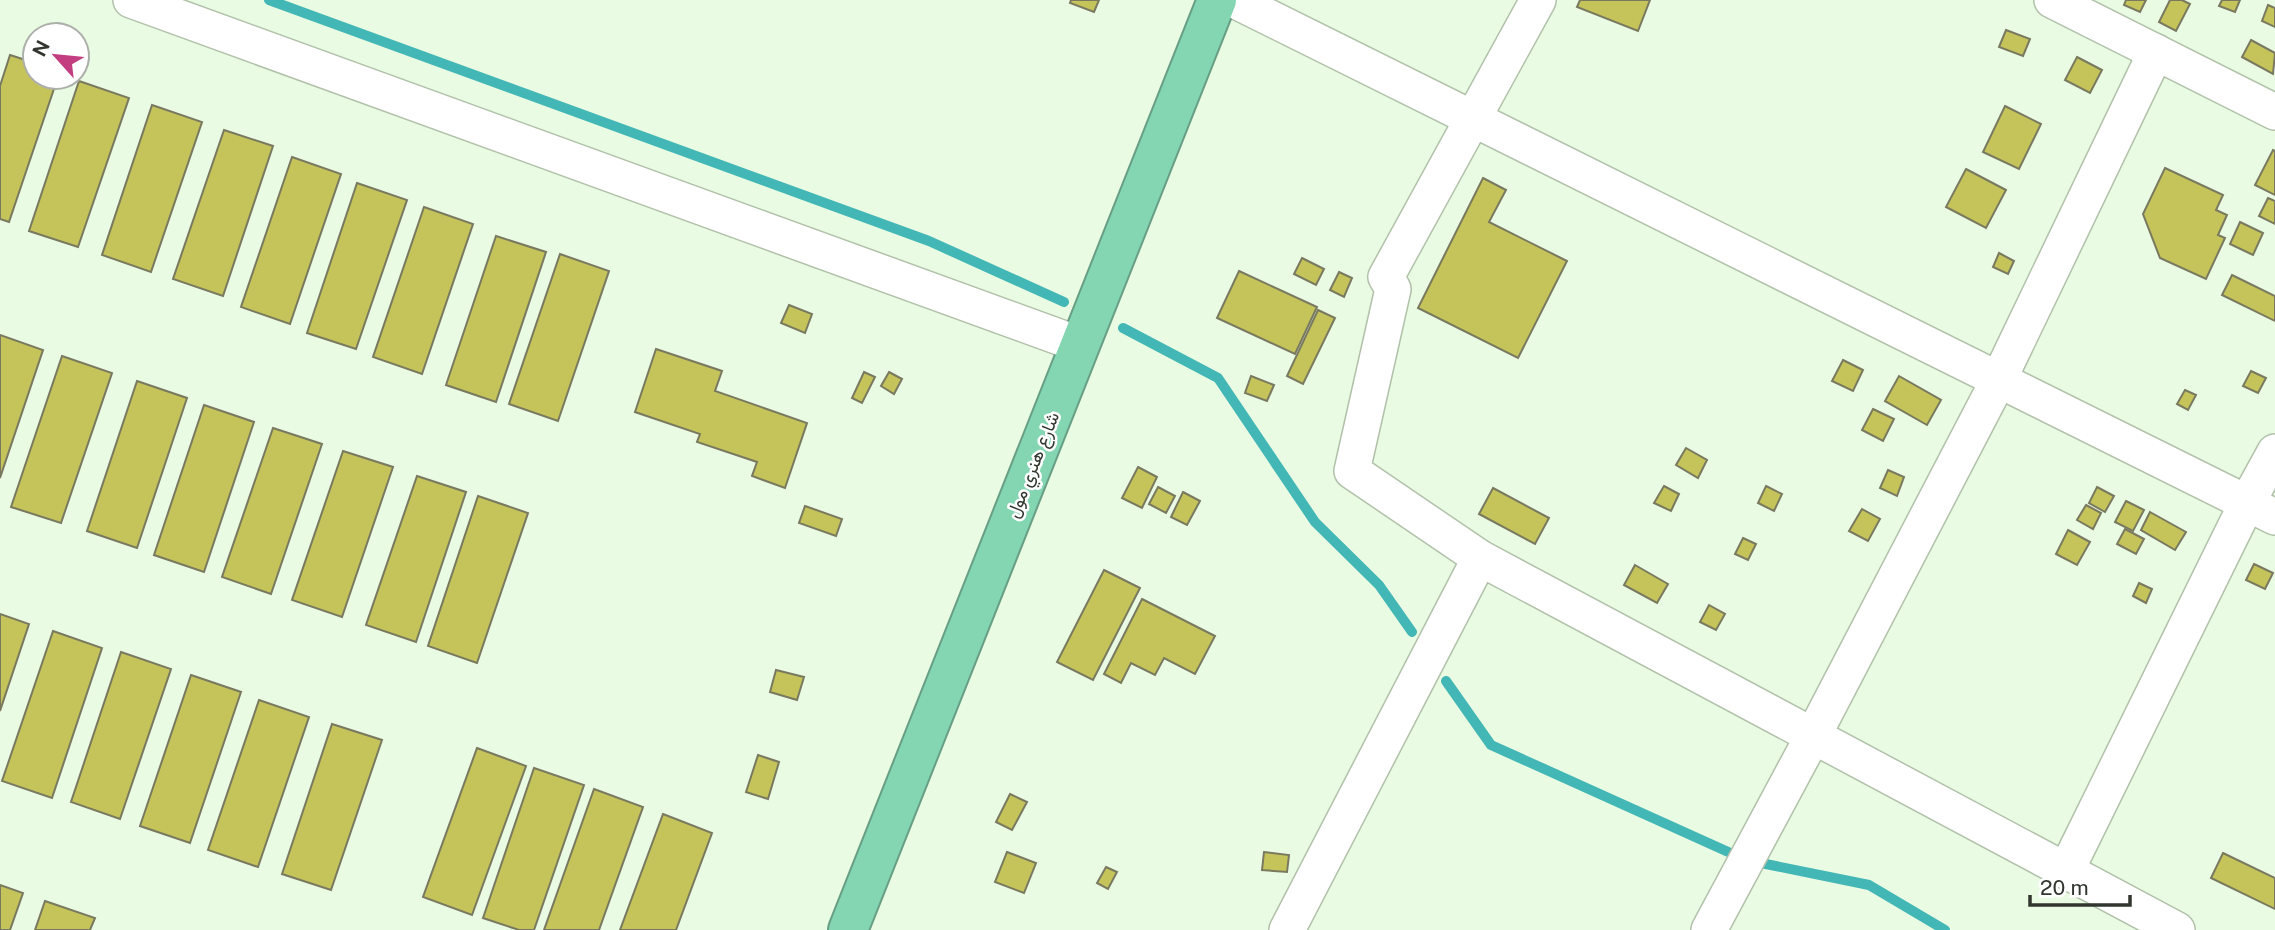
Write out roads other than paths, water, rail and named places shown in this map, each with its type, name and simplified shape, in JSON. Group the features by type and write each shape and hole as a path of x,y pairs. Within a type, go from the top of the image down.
{"highway":[{"name":"شارع هنري مول","path":"848,930 1217,0"}],"street":[{"path":"131,0 1081,345"},
{"path":"1234,0 2261,510"},
{"path":"1538,0 1386,277 1393,289 1352,471 1480,558 2177,930"},
{"path":"2052,0 2275,112"},
{"path":"1709,930 1998,380 2156,52"},
{"path":"2066,871 2261,510 2275,452"},
{"path":"1287,930 1480,558"}],"waterway":[{"path":"269,0 929,241 1064,302"},
{"path":"1123,328 1218,378 1315,522 1379,585 1412,632"},
{"path":"1446,681 1491,745 1746,860 1869,885 1945,930"}]}
